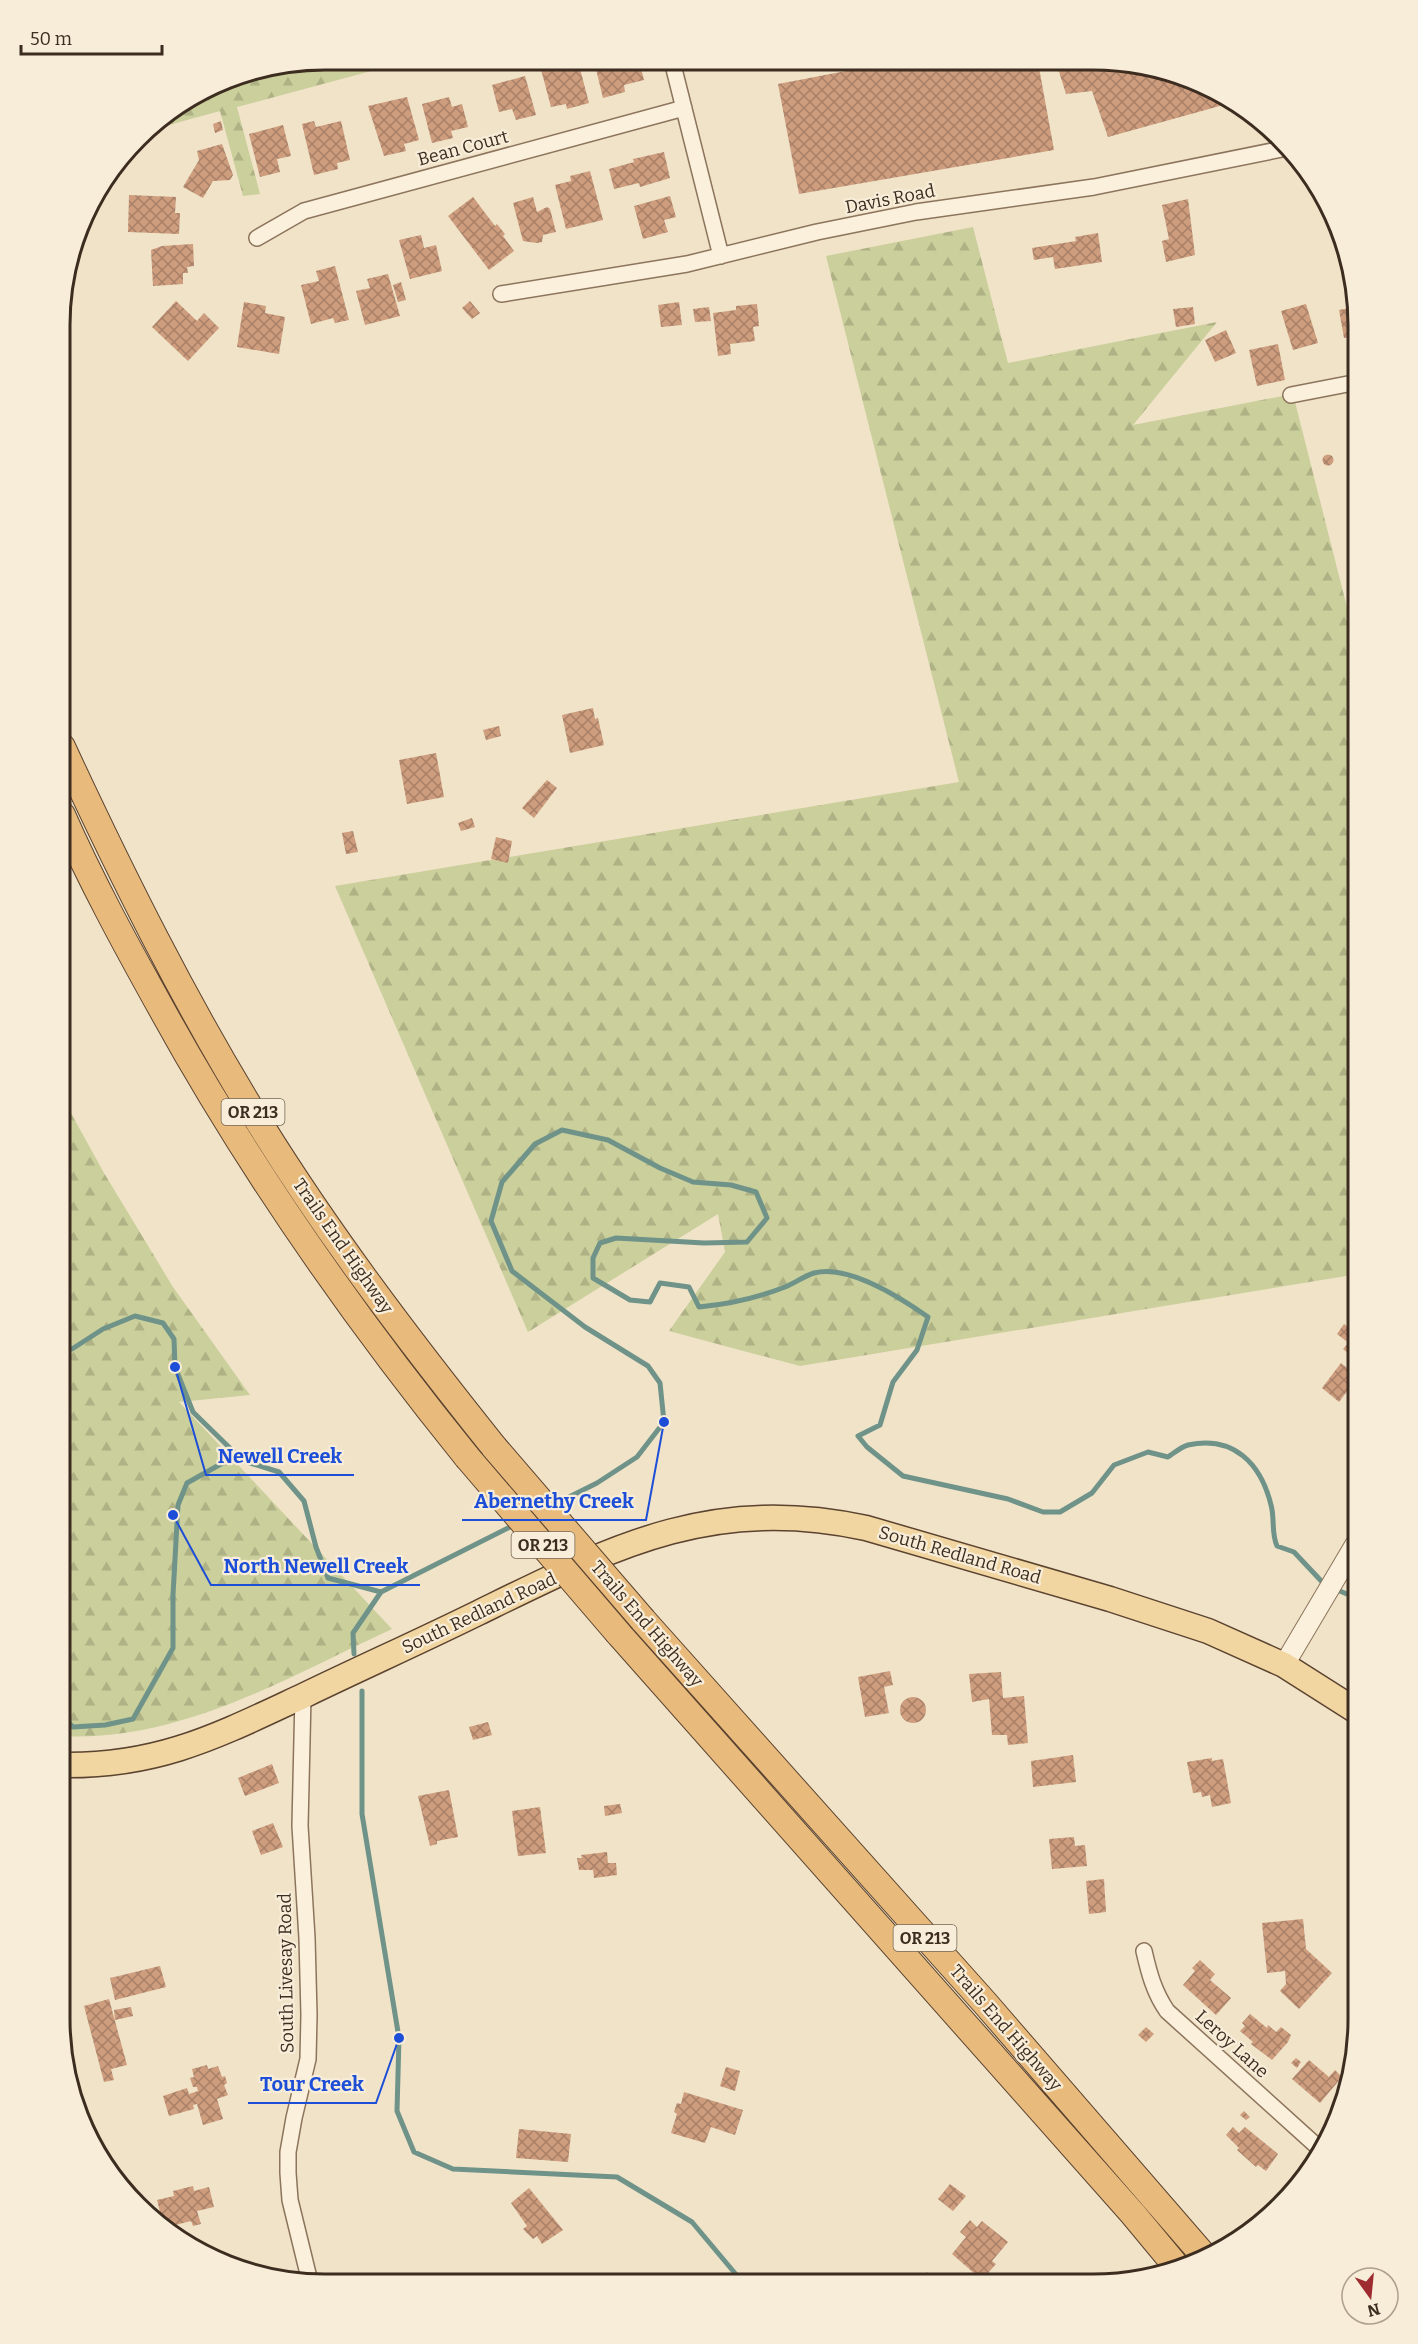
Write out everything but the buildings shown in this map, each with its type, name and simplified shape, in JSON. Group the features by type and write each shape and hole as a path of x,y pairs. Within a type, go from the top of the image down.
{"highway":[{"name":"Trails End Highway","path":"70,764 114,859 225,1066 261,1125 361,1274 422,1355 494,1447 643,1620 985,2003 1199,2250"},
{"name":"Trails End Highway","path":"70,831 136,964 190,1062 261,1178 395,1367 467,1457 618,1633 1133,2214 1172,2261"}],"main road":[{"name":"South Redland Road","path":"70,1765 123,1762 190,1746 244,1725 542,1582 621,1547 689,1525 766,1516 827,1520 903,1537 1160,1614 1208,1631 1284,1665 1348,1706"}],"street":[{"path":"674,70 722,256"},
{"name":"Bean Court","path":"258,238 304,211 684,108"},
{"name":"Davis Road","path":"501,294 722,256 817,232 916,212 1094,187 1277,150"},
{"path":"1291,395 1348,384"},
{"path":"1284,1665 1348,1557"},
{"name":"South Livesay Road","path":"303,1696 300,1818 307,1938 308,2059 288,2152 288,2173 290,2200 308,2273"},
{"name":"Leroy Lane","path":"1144,1951 1157,1996 1167,2011 1314,2144"}],"green space":[{"path":"375,70 237,107 260,194 243,196 220,111 167,125 213,97 260,79 309,71"},
{"path":"973,227 1008,363 1217,322 1133,425 1293,394 1348,611 1348,1276 800,1366 669,1331 725,1252 718,1214 528,1332 335,886 959,782 826,256"},
{"path":"70,1111 104,1173 173,1287 250,1395 179,1402 392,1629 232,1703 190,1718 147,1729 104,1735 70,1736"}],"waterway":[{"path":"553,1505 597,1483 637,1457 664,1422 660,1383 648,1366 585,1327 512,1271 491,1221 502,1182 535,1144 562,1130 608,1140 660,1168 693,1182 731,1185 756,1192 767,1218 747,1242 704,1243 616,1238 600,1243 593,1258 593,1278 630,1300 650,1302 660,1283 689,1287 699,1307 721,1304 785,1287 810,1274 828,1272 843,1273 874,1284 928,1317 917,1350 893,1382 880,1425 858,1436 867,1447 903,1476 1008,1499 1043,1512 1060,1512 1092,1493 1114,1465 1148,1452 1168,1457 1188,1445 1219,1444 1243,1456 1260,1477 1271,1505 1277,1546 1294,1552 1325,1585 1348,1594"},
{"path":"70,1349 103,1329 135,1316 163,1323 174,1339 175,1367 193,1412 237,1455"},
{"path":"70,1724 73,1727 105,1725 133,1719 173,1648 173,1595 178,1505 187,1483 237,1455 247,1462 279,1472 304,1501 316,1547 328,1578 381,1592 516,1524"},
{"path":"354,1654 353,1633 381,1592"},
{"path":"362,1691 362,1814 399,2038 397,2111 414,2152 453,2169 617,2177 692,2222 736,2274"}],"place":[{"name":"Newell Creek","path":"175,1367"},
{"name":"Abernethy Creek","path":"664,1422"},
{"name":"North Newell Creek","path":"173,1515"},
{"name":"Tour Creek","path":"399,2038"}]}
